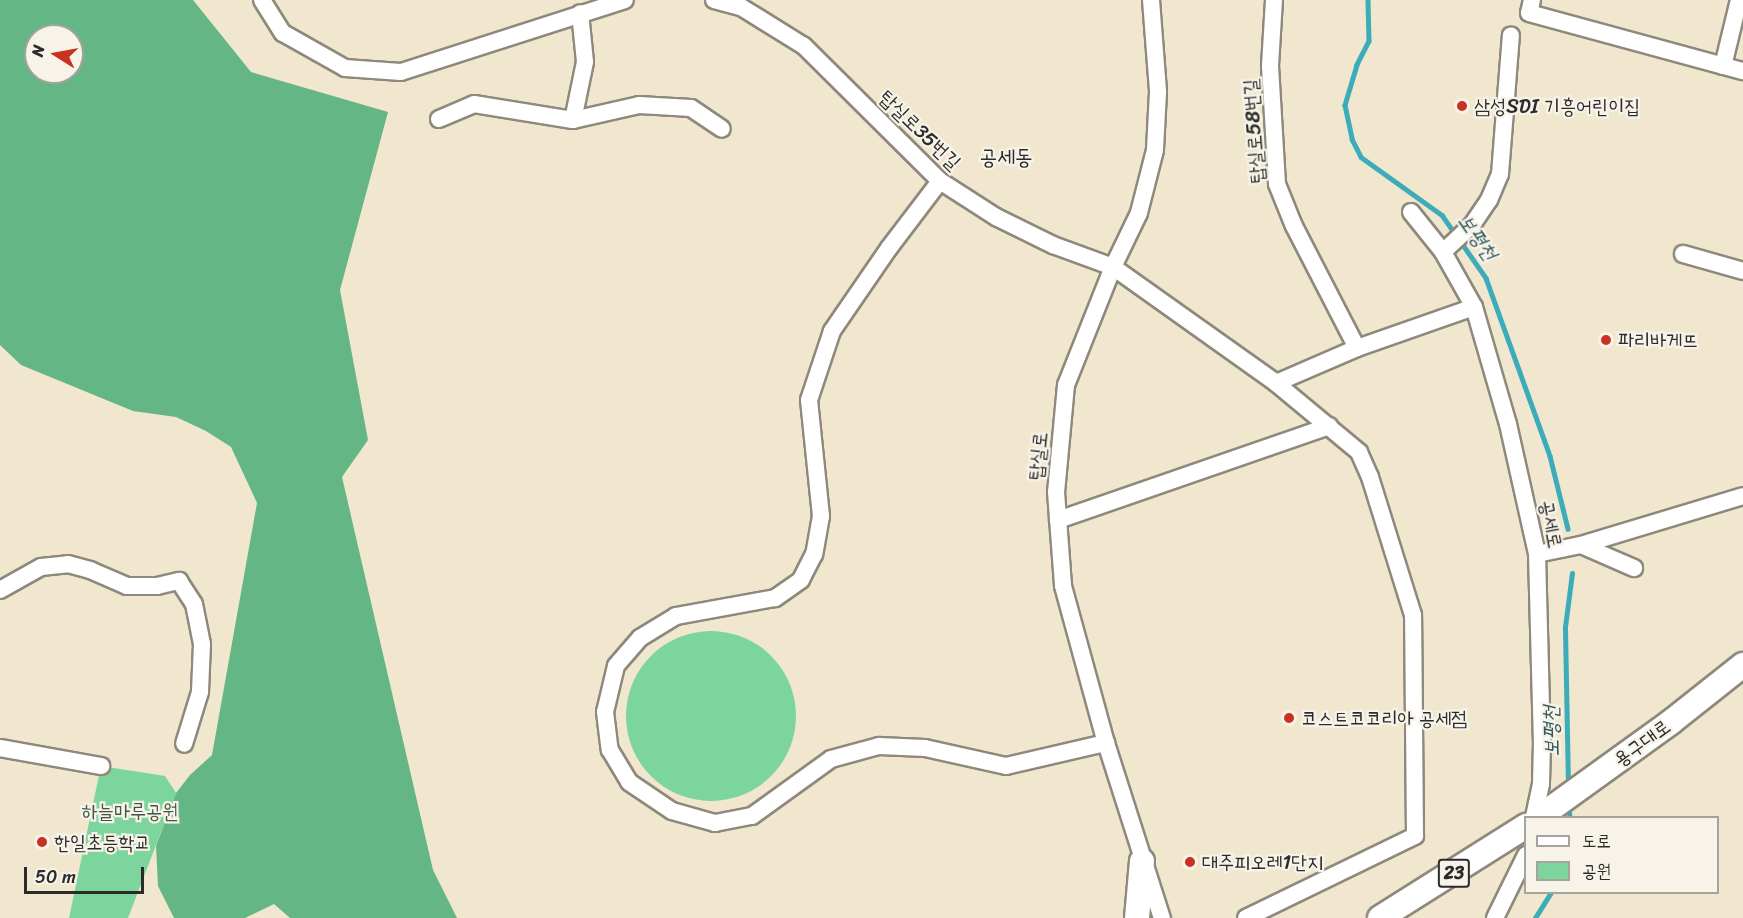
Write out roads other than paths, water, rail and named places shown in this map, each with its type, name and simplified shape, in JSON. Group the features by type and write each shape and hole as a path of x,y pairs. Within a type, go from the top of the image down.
{"highway":[{"name":"용구대로","path":"1539,816 1671,722 1743,665"},
{"name":"23","path":"1380,918 1524,827"},
{"path":"1137,918 1142,861"}],"street":[{"path":"262,0 283,33 345,68 401,72 625,0"},
{"name":"탑실로35번길","path":"714,0 741,7 804,46 940,181 1015,226 1053,245 1113,267 1276,383 1359,452 1370,477 1413,615 1416,836 1246,918"},
{"name":"탑실로","path":"1151,0 1158,92 1155,150 1139,213 1113,267 1066,385 1056,492 1063,586 1106,743 1162,918"},
{"name":"탑실로58번길","path":"1274,0 1270,66 1277,184 1294,226 1357,348"},
{"path":"1532,0 1529,13 1743,71"},
{"path":"1723,66 1739,0"},
{"path":"573,120 585,62 580,13"},
{"path":"1443,252 1473,225 1489,200 1500,174 1511,35"},
{"path":"439,119 474,104 573,120 639,105 692,108 722,129"},
{"path":"940,181 889,248 832,331 809,400 821,516 814,554 801,580 775,598 676,616 640,638 616,666 605,712 610,750 629,782 672,811 715,823 752,816 831,759 879,746 925,748 1006,766 1106,743"},
{"name":"공세로","path":"1411,212 1443,252 1474,307 1508,424 1537,554 1542,742 1541,784 1536,816"},
{"path":"1683,254 1743,271"},
{"path":"1276,383 1357,348 1474,307"},
{"path":"1058,520 1329,426"},
{"path":"1537,554 1581,545 1743,496"},
{"path":"1581,545 1634,568"},
{"path":"0,590 41,567 68,564 90,570 127,586 157,586 179,581 194,604 202,644 200,692 184,744"},
{"path":"0,748 101,766"},
{"path":"1495,918 1524,859"}],"waterway":[{"name":"보평천","path":"1368,0 1369,41 1357,65 1345,105 1352,139 1361,157 1442,215 1456,235"},
{"name":"보평천","path":"1461,242 1486,278 1550,456 1568,529"},
{"name":"보평천","path":"1568,786 1565,627 1572,573"},
{"name":"보평천","path":"1569,806 1570,816"},
{"name":"보평천","path":"1535,918 1550,894"}],"place":[{"name":"삼성SDI 기흥어린이집","path":"1462,106"},
{"name":"파리바게뜨","path":"1606,340"},
{"name":"코스트코코리아 공세점","path":"1289,718"},
{"name":"한일초등학교","path":"42,842"},
{"name":"대주피오레1단지","path":"1190,862"}],"district":[{"name":"공세동","path":"1006,157"}],"park label":[{"name":"하늘마루공원","path":"130,811"}]}
